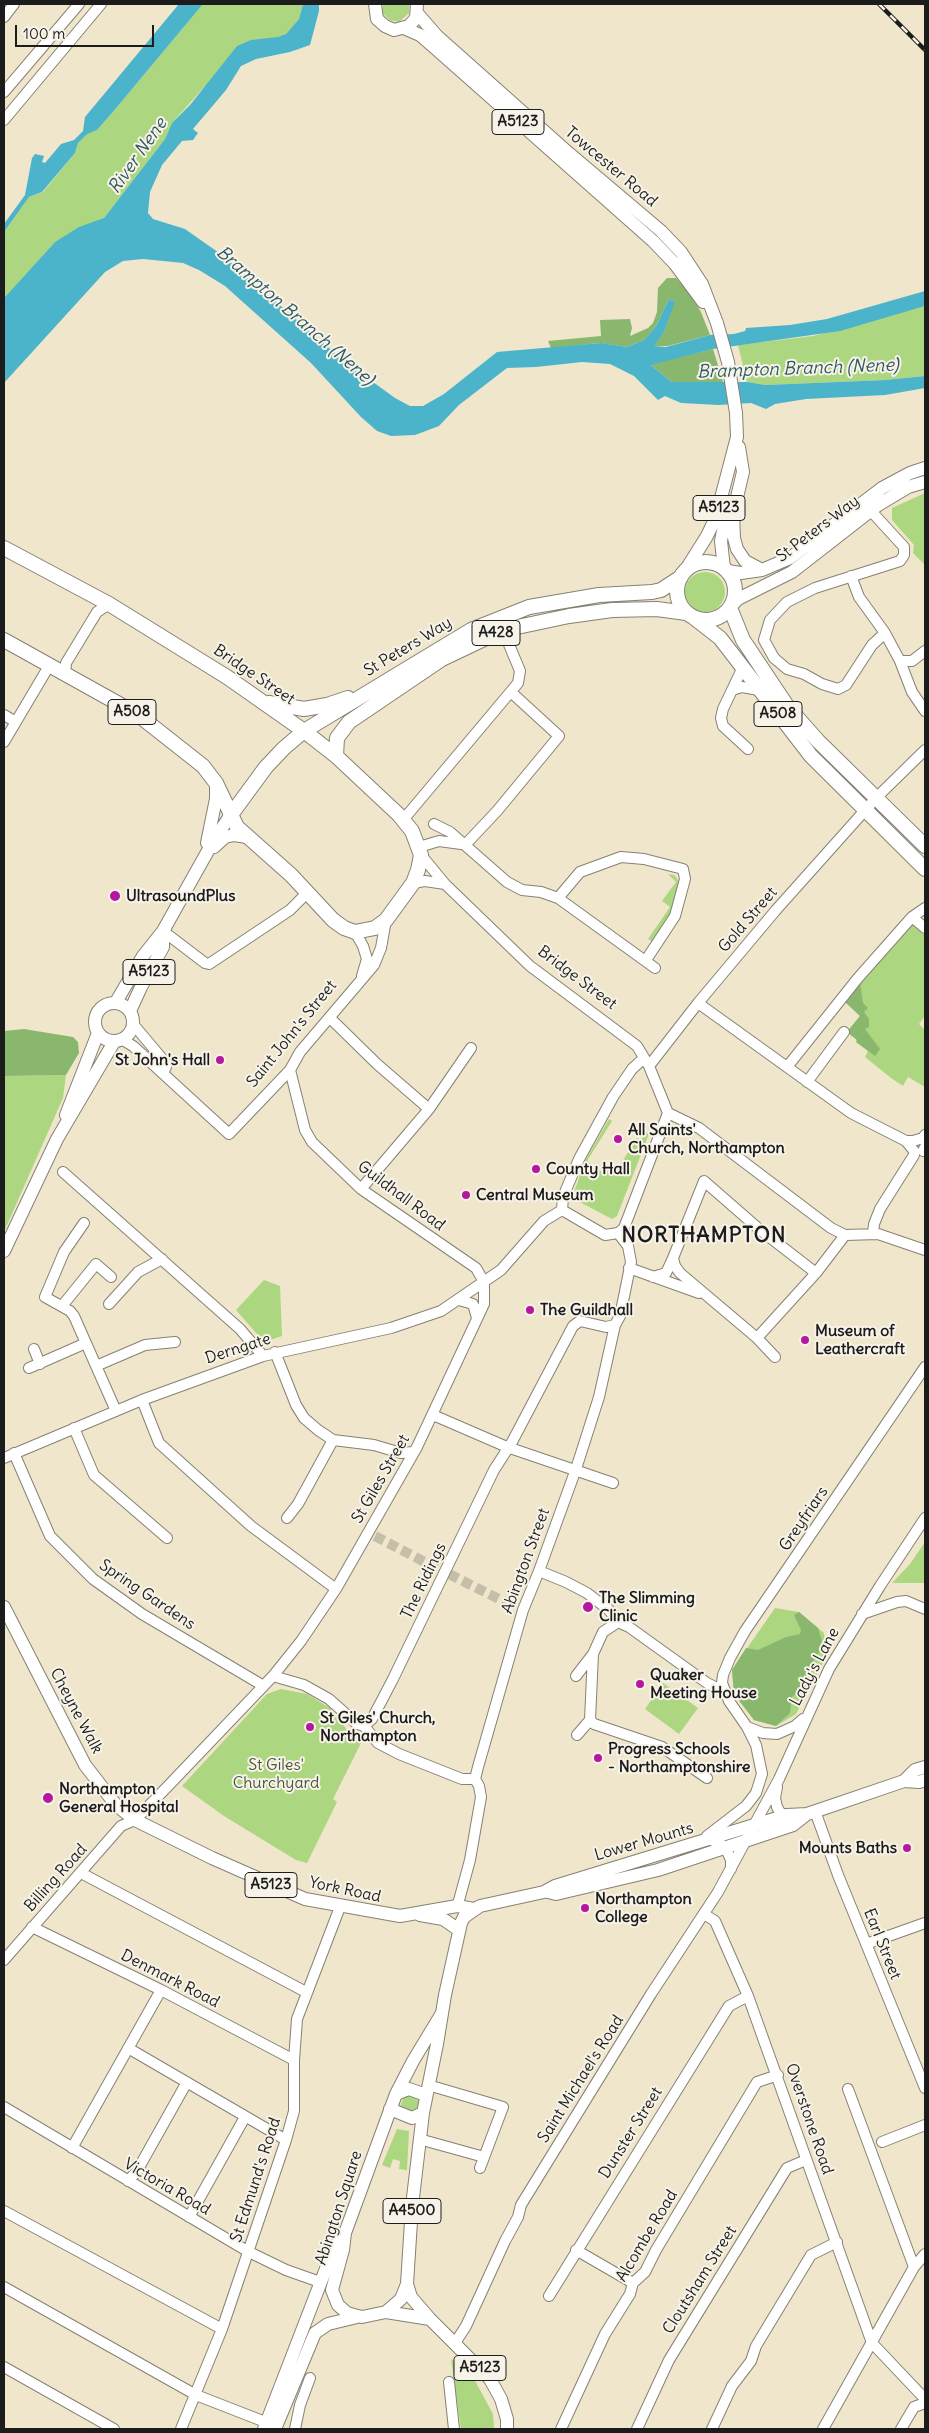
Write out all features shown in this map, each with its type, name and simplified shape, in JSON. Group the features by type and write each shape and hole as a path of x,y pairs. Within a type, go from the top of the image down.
{"highway":[{"name":"Bridge Street","path":"4,548 109,604 264,702 304,731 336,756 403,820 420,851"},
{"path":"706,562 726,570 735,589 731,606 720,617 712,620 690,615 680,606 677,594 683,574 698,563 706,562"},
{"name":"St Peters Way","path":"304,731 441,646 501,616 529,607 565,600 662,590 683,574"},
{"name":"A508","path":"731,606 733,619 753,656 787,706 818,741 925,846"},
{"name":"St Peters Way","path":"336,756 337,738 349,722 442,659 503,630 561,617 612,610 657,609 690,615"},
{"name":"A508","path":"690,615 720,638 811,756 925,870"},
{"name":"A508","path":"4,640 137,714 203,766 216,783 230,816 247,837 268,854 333,920 355,932"},
{"path":"264,702 304,709 314,708 377,687"},
{"name":"A428","path":"230,816 266,767 304,731"},
{"name":"Saint John's Street","path":"386,920 413,883 420,851"},
{"path":"355,932 370,930 386,920"}],"main road":[{"name":"A5123","path":"375,4 375,13 382,24 394,30 404,28 416,18 417,8"},
{"name":"Towcester Road","path":"417,8 426,26 458,56 661,231 680,252 698,278 717,323 728,362 736,413 738,442 720,551 726,570"},
{"name":"Towcester Road","path":"404,28 420,35 653,241 691,284 717,323"},
{"name":"Towcester Road","path":"683,574 707,536 716,517 738,442"},
{"path":"738,442 743,472 733,514 734,538 737,549 745,560 762,570"},
{"name":"St Peters Way","path":"731,606 738,599 792,572 867,506 910,472 925,468"},
{"name":"St Peters Way","path":"726,570 741,573 762,570 790,558 867,506 908,487 925,482"},
{"name":"A5123","path":"204,857 214,815 216,783"},
{"name":"A5123","path":"116,1002 143,956 163,932 204,857 230,816"},
{"name":"A5123","path":"204,857 225,837 234,835 247,837"},
{"name":"A5123","path":"130,1011 141,986 163,947 163,932"},
{"path":"57,1139 118,1040 131,1032 133,1024 130,1011 116,1002 109,1003 98,1010 94,1024 98,1033 105,1040 118,1040"},
{"path":"4,1251 57,1139 75,1088 98,1033"},
{"name":"Cheyne Walk","path":"4,1607 86,1765 116,1805 135,1820"},
{"path":"904,1781 915,1770 925,1767"},
{"name":"A5123","path":"748,1840 793,1825 811,1812 904,1781 919,1782 925,1780"},
{"name":"Lower Mounts","path":"474,1909 544,1892 554,1886 692,1846 787,1815 811,1812"},
{"name":"York Road","path":"135,1820 292,1894 340,1907 393,1916 418,1914 457,1906 474,1909"},
{"name":"Lower Mounts","path":"544,1892 556,1894 633,1877 748,1840"},
{"name":"Abington Square","path":"386,2312 401,2299 407,2284 423,2112 459,1930 464,1917 474,1909"},
{"path":"418,1914 443,1919 459,1930"},
{"name":"Abington Square","path":"362,2317 342,2309 332,2290 343,2250 345,2233 396,2094 442,2012"},
{"path":"396,2094 409,2089 427,2090"},
{"path":"390,2110 412,2118 423,2112"},
{"name":"A4500","path":"270,2427 320,2282 334,2248 345,2233"},
{"name":"A5123","path":"407,2284 411,2297 430,2319 490,2379 501,2399 507,2419 507,2429"},
{"path":"270,2427 299,2370 310,2340 322,2327 338,2320 386,2312 430,2319"}],"street":[{"path":"4,16 14,4"},
{"path":"4,92 79,4"},
{"path":"4,120 101,4"},
{"path":"867,506 904,547 904,555 897,563 815,588 787,602 770,620 764,640 774,658 787,669 804,674 822,684 838,689 846,685 872,644 885,633"},
{"path":"852,576 859,597 885,633 900,661 912,692 925,711"},
{"path":"65,674 66,663 97,612 109,604"},
{"path":"403,820 518,683 520,671 503,630"},
{"path":"900,661 912,661 925,651"},
{"path":"4,742 49,666"},
{"path":"743,667 723,709 721,718 723,726 748,750"},
{"path":"732,690 742,687 759,690"},
{"path":"465,845 497,811 559,736 508,697"},
{"path":"4,714 16,722"},
{"name":"Gold Street","path":"562,1211 563,1197 579,1159 613,1097 632,1069 647,1062 750,939 876,798 925,750"},
{"path":"434,824 450,832 501,878 514,887 541,892 558,898 655,968"},
{"path":"420,851 439,841 465,845"},
{"name":"Bridge Street","path":"420,851 445,884 530,966 629,1039 647,1062 668,1113"},
{"path":"558,898 580,872 621,857 644,858 683,869 685,879 675,916 646,960"},
{"path":"413,883 426,881 445,884"},
{"path":"163,932 209,964 290,910 308,893"},
{"path":"787,1067 847,990 912,917 925,908"},
{"path":"912,917 925,928"},
{"name":"Saint John's Street","path":"163,1072 190,1100 229,1134 290,1070 300,1052 374,964 381,948 386,920"},
{"name":"Saint John's Street","path":"355,932 365,950 366,959 362,977"},
{"path":"698,1003 851,1113 906,1140 913,1141 923,1138 925,1135"},
{"path":"330,1018 383,1070 429,1109"},
{"path":"118,1040 134,1046 163,1072 166,1067 164,1062 133,1024"},
{"path":"807,1082 844,1032"},
{"path":"361,1189 429,1109 472,1048"},
{"name":"Guildhall Road","path":"290,1070 305,1130 312,1142 361,1189 476,1268 484,1282"},
{"path":"562,1211 605,1235 618,1233 624,1228 668,1113 699,1128 831,1228 845,1236 873,1234 892,1238 925,1250"},
{"path":"906,1140 914,1151 922,1151"},
{"path":"873,1234 874,1224 880,1209 922,1151"},
{"path":"63,1172 240,1329 263,1356"},
{"path":"653,1277 666,1273 704,1181 760,1230 816,1273"},
{"name":"Derngate","path":"4,1458 142,1400 263,1356 391,1328 441,1311 484,1282 512,1259 544,1221 562,1211"},
{"path":"84,1223 64,1252 45,1297 62,1306 74,1316 116,1411"},
{"name":"Abington Street","path":"458,1904 470,1860 481,1797 479,1786 475,1779 523,1610 576,1469 599,1397 615,1325 620,1316 630,1252 618,1233"},
{"path":"757,1338 816,1273 845,1236"},
{"path":"673,1258 675,1266 680,1273 757,1338 775,1357"},
{"path":"110,1304 138,1272 162,1260"},
{"path":"62,1306 96,1264 111,1277"},
{"path":"629,1268 705,1294"},
{"name":"St Giles Street","path":"262,1685 273,1676 301,1641 371,1534 433,1415 484,1304 484,1282"},
{"path":"459,1300 473,1304 477,1318"},
{"name":"The Ridings","path":"364,1726 372,1719 393,1679 507,1447 512,1442 576,1322 586,1321 606,1327 615,1325"},
{"path":"96,1366 146,1345 175,1342"},
{"path":"29,1368 86,1344"},
{"path":"34,1349 40,1364"},
{"path":"275,1352 298,1409 318,1430 333,1440 374,1446 401,1453 413,1452"},
{"name":"Greyfriars","path":"725,1692 722,1675 745,1632 925,1367"},
{"path":"142,1400 159,1443 251,1526 336,1589"},
{"path":"433,1415 507,1447 613,1483"},
{"path":"74,1428 94,1475 168,1538"},
{"path":"287,1518 298,1504 333,1440"},
{"name":"Spring Gardens","path":"14,1453 50,1536 93,1579 142,1614 262,1685"},
{"name":"Lady's Lane","path":"748,1840 779,1779 829,1669 862,1614 925,1518"},
{"path":"539,1571 587,1593 609,1610 618,1622 629,1627 707,1683 725,1692 747,1727 760,1757 762,1774 759,1786 738,1814 692,1846"},
{"path":"862,1614 897,1602 906,1601 922,1607"},
{"path":"576,1676 593,1654 604,1632 618,1622"},
{"path":"577,1736 590,1720 593,1654"},
{"path":"273,1676 304,1686 321,1694 339,1706 357,1724 364,1726 378,1743 399,1754 462,1779 475,1779"},
{"name":"Billing Road","path":"4,1960 122,1826 135,1820 262,1685"},
{"path":"747,1727 763,1733 777,1734 796,1726 806,1716"},
{"path":"590,1720 594,1724 662,1746 707,1778"},
{"path":"779,1779 775,1798 781,1814 787,1815"},
{"name":"Earl Street","path":"811,1812 925,2088"},
{"path":"710,1840 718,1842 725,1848 731,1860 730,1870"},
{"name":"Saint Michael's Road","path":"455,2343 466,2326 518,2217 521,2205 646,2002 704,1914 748,1840"},
{"path":"81,1873 306,1992"},
{"name":"St Edmund's Road","path":"181,2429 222,2329 286,2140 294,2111 294,2060 297,2019 340,1907"},
{"name":"Overstone Road","path":"704,1914 716,1921 748,1996 778,2075 806,2160 872,2343"},
{"path":"866,1944 925,1923"},
{"name":"Denmark Road","path":"32,1927 161,1990 294,2060"},
{"path":"72,2148 161,1990"},
{"name":"Dunster Street","path":"549,2296 728,2006 748,1996"},
{"path":"128,2048 286,2140"},
{"name":"Alcombe Road","path":"561,2429 605,2334 630,2294 633,2284 646,2272 656,2250 757,2082 778,2075"},
{"path":"128,2181 137,2170 187,2082"},
{"path":"848,2089 914,2266"},
{"path":"427,2090 503,2107 480,2168"},
{"name":"Victoria Road","path":"4,2107 249,2252 286,2270 320,2282"},
{"path":"189,2217 245,2117"},
{"path":"882,2142 925,2125"},
{"path":"419,2139 484,2157"},
{"name":"Cloutsham Street","path":"637,2429 673,2353 787,2168 806,2160"},
{"path":"4,2211 222,2329"},
{"path":"712,2429 732,2386 751,2361 756,2346 811,2255 837,2242"},
{"path":"576,2250 633,2284"},
{"path":"823,2429 914,2266 925,2254"},
{"path":"4,2287 196,2395 270,2427"},
{"path":"872,2343 925,2401 914,2407 901,2429"},
{"path":"4,2367 114,2429"},
{"path":"295,2429 300,2405 310,2378"},
{"path":"449,2382 454,2429"}],"green space":[{"path":"203,4 303,4 299,19 286,34 204,87 172,123 165,139 104,218 55,242 4,298 4,232 29,197 43,192 75,153 78,143 87,133 97,130"},
{"path":"383,4 409,4 409,13 399,22 390,20 383,14"},
{"path":"667,278 676,278 687,290 701,312 710,335 668,346 653,346 664,332 674,302 669,299 656,326 644,340 627,347 600,343 551,348 548,341 601,336 600,320 630,319 632,328 630,336 648,328 653,323 657,312 658,288"},
{"path":"925,306 925,376 885,380 766,385 747,382 738,345 813,336"},
{"path":"713,349 723,382 672,382 650,364"},
{"path":"925,493 925,565 913,553 914,545 892,520 892,508"},
{"path":"705,572 719,578 725,592 719,606 705,612 691,606 685,592 691,578"},
{"path":"668,874 674,875 678,880 678,889 674,908 654,943 648,939 670,907 662,901 676,882"},
{"path":"911,922 925,935 925,1016 919,1024 925,1030 925,1087 908,1077 903,1086 891,1078 865,1057 868,1051 847,1032 860,1016 845,1002"},
{"path":"860,983 863,1003 868,1008 864,1012 869,1019 869,1027 865,1029 880,1049 875,1056 856,1042 857,1040 847,1032 860,1016 845,1002"},
{"path":"24,1029 73,1037 78,1042 79,1053 66,1075 4,1076 4,1031"},
{"path":"66,1075 63,1098 4,1232 4,1076"},
{"path":"609,1119 612,1121 587,1161 603,1173 607,1168 615,1173 637,1138 641,1140 646,1132 649,1134 617,1216 612,1219 572,1198 585,1161"},
{"path":"264,1280 280,1286 282,1336 264,1342 236,1310"},
{"path":"925,1542 925,1583 892,1583 910,1564"},
{"path":"775,1608 799,1612 824,1633 827,1655 796,1714 776,1726 754,1720 734,1694 732,1670"},
{"path":"799,1612 818,1628 822,1641 819,1652 806,1672 805,1685 792,1697 790,1713 776,1726 754,1720 734,1694 732,1670 746,1648 758,1650 786,1637 800,1634 801,1630 794,1615"},
{"path":"663,1683 698,1708 679,1734 645,1709"},
{"name":"St Giles' Churchyard","path":"281,1689 307,1694 330,1708 352,1736 361,1743 333,1799 337,1802 307,1863 296,1860 224,1816 182,1786 267,1694"},
{"path":"416,2095 419,2100 417,2109 412,2114 400,2107 404,2096"},
{"path":"397,2129 409,2131 407,2170 399,2169 400,2161 393,2159 390,2168 382,2165"},
{"path":"451,2359 473,2377 493,2414 494,2429 461,2429"}],"water":[{"path":"179,4 203,4 97,130 87,134 78,143 75,153 42,192 29,197 4,232 4,224 25,195 32,158 35,154 44,156 42,162 45,163 61,144 74,140 83,131 85,117"},
{"path":"303,4 319,4 319,11 310,45 290,52 256,59 241,66 226,90 193,129 198,133 193,140 182,141 162,165 150,192 148,213 153,219 185,229 222,255 344,361 395,398 410,406 423,406 444,394 497,352 601,343 627,347 644,340 656,326 669,299 675,302 664,332 654,346 666,347 710,335 734,334 745,331 746,328 790,325 827,319 925,291 925,306 840,331 713,349 651,365 672,382 747,382 766,385 885,380 925,376 925,388 885,395 806,399 775,404 766,409 751,403 719,405 681,403 665,396 658,400 634,376 610,364 582,362 507,368 459,405 439,426 415,435 391,436 377,431 361,417 311,363 225,286 199,270 183,263 143,259 123,261 105,272 4,383 4,298 55,242 79,227 104,218 165,139 172,123 190,105 237,46 251,40 278,37 286,34 299,19"}],"tunnel":[{"path":"375,1536 440,1570"},
{"path":"449,1574 511,1605"}],"railway":[{"path":"879,4 925,50"}],"place":[{"name":"UltrasoundPlus","path":"115,896"},
{"name":"St John's Hall","path":"220,1060"},
{"name":"All Saints' Church, Northampton","path":"618,1139"},
{"name":"County Hall","path":"536,1169"},
{"name":"Central Museum","path":"466,1195"},
{"name":"The Guildhall","path":"530,1310"},
{"name":"Museum of Leathercraft","path":"805,1340"},
{"name":"The Slimming Clinic","path":"588,1607"},
{"name":"Quaker Meeting House","path":"640,1684"},
{"name":"St Giles' Church, Northampton","path":"310,1727"},
{"name":"Progress Schools - Northamptonshire","path":"598,1758"},
{"name":"Northampton General Hospital","path":"48,1798"},
{"name":"Mounts Baths","path":"907,1848"},
{"name":"Northampton College","path":"585,1908"}],"district":[{"name":"NORTHAMPTON","path":"704,1236"}],"water label":[{"name":"River Nene","path":"138,156"},
{"name":"Brampton Branch (Nene)","path":"295,316"},
{"name":"Brampton Branch (Nene)","path":"798,369"}]}
